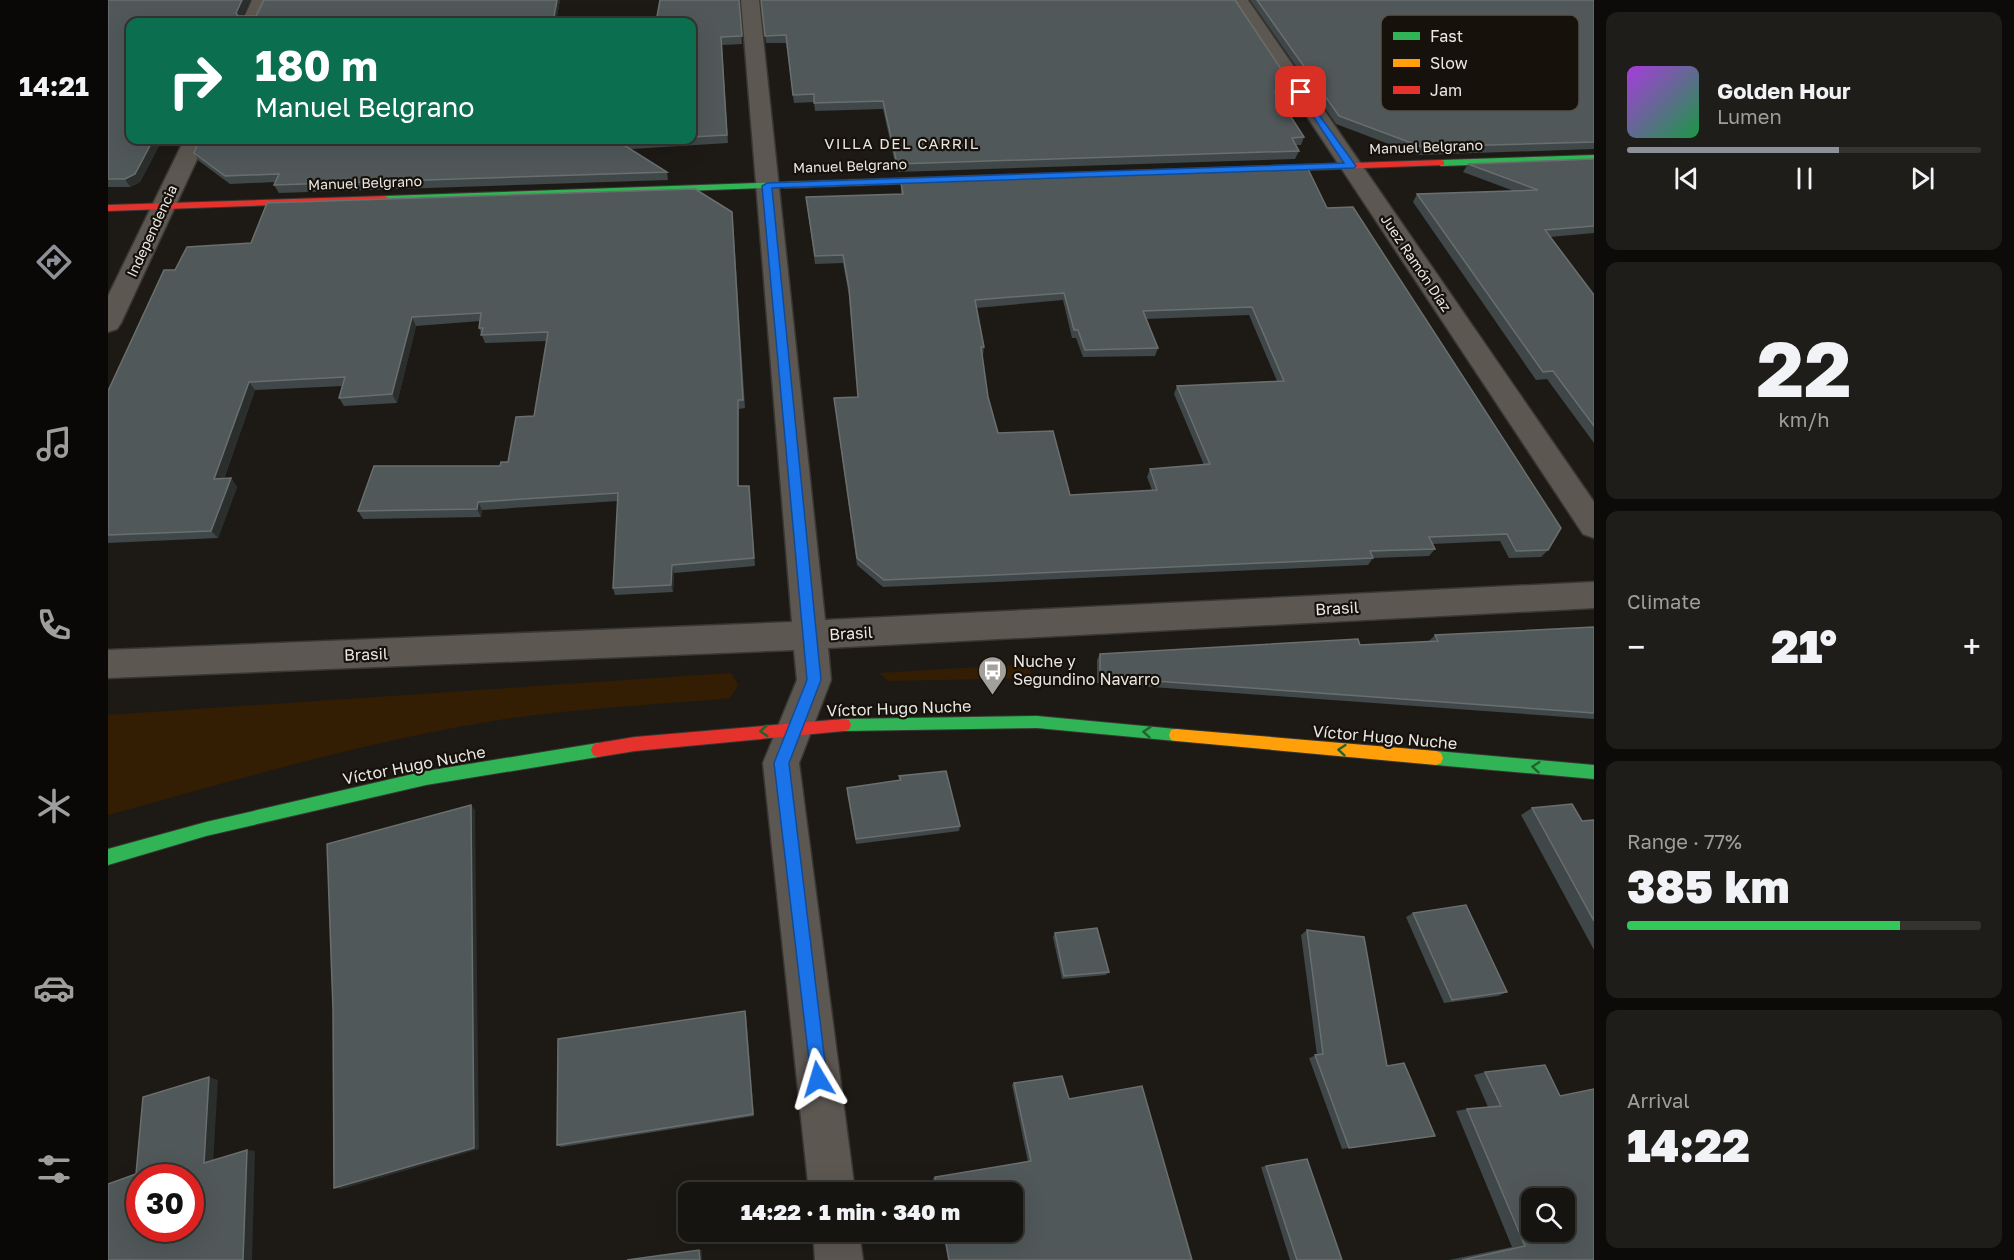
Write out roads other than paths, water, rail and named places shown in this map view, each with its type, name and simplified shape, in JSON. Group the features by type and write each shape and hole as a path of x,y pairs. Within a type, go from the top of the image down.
{"street":[{"path":"253,18 261,0"},
{"path":"750,0 814,680 782,763 831,1182"},
{"name":"Juez Ramón Díaz","path":"1239,0 1594,525"},
{"name":"Independencia","path":"108,323 193,144"},
{"name":"Manuel Belgrano","path":"108,208 1594,158"},
{"name":"Brasil","path":"108,664 810,635 1594,595"},
{"name":"Víctor Hugo Nuche","path":"108,857 228,823 426,778 635,744 795,729 919,722 1037,722 1594,772"},
{"path":"837,1242 839,1260"}],"place":[{"name":"Nuche y Segundino Navarro","path":"992,696"}],"district":[{"name":"VILLA DEL CARRIL","path":"902,144"}]}
